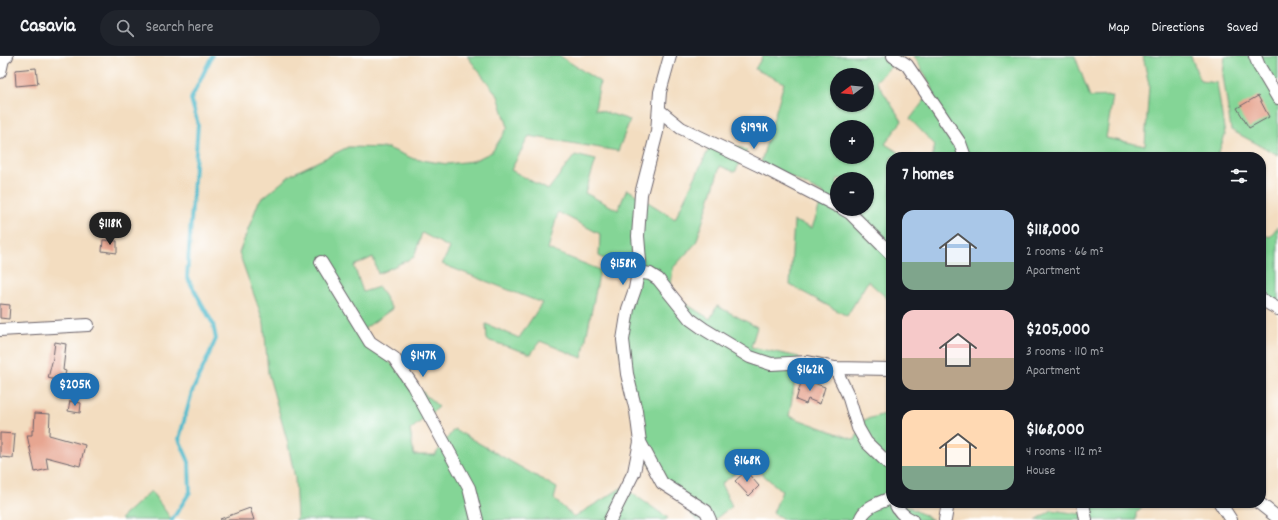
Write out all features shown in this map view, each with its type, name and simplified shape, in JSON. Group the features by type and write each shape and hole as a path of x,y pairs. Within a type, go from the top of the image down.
{"street":[{"path":"610,520 634,472 640,442 636,411 627,374 623,340 628,309 635,289 640,261 638,217 641,194 657,132 660,111 660,92 670,56"},
{"path":"893,56 907,65 960,143 963,152"},
{"path":"1255,56 1259,66 1278,98"},
{"path":"0,72 4,57"},
{"path":"660,111 681,128 760,166 830,202"},
{"path":"853,216 886,249"},
{"path":"321,262 370,342 394,358 413,386 469,488 477,520"},
{"path":"638,272 650,274 658,279 690,319 750,357 771,364 808,362 834,368 886,368"},
{"path":"1266,302 1278,309"},
{"path":"0,330 88,325"},
{"path":"834,368 848,396 858,428 866,442 886,461"},
{"path":"640,442 662,483 706,511 710,520"},
{"path":"860,520 863,513 868,508 886,500"},
{"path":"898,508 906,517 912,520"},
{"path":"945,520 947,508"},
{"path":"1083,508 1086,520"},
{"path":"1223,508 1231,520"},
{"path":"1265,508 1278,518"}],"green space":[{"path":"467,56 560,56 600,82 595,109 630,120 618,151 529,136 511,170 548,190 575,155 596,160 585,193 618,210 627,189 675,219 714,138 747,150 735,172 720,166 696,243 673,268 670,294 710,319 717,306 757,327 751,347 799,357 789,416 855,440 864,420 886,413 886,508 911,508 933,520 785,520 773,513 782,491 749,463 721,484 732,506 714,520 696,520 648,463 618,344 635,278 599,256 600,234 558,212 548,249 600,270 582,358 540,341 531,354 487,340 486,324 519,338 542,303 442,264 450,248 422,233 414,257 378,274 373,257 354,266 363,292 379,287 392,309 364,329 384,357 439,407 410,430 414,455 435,455 454,429 557,488 554,499 574,517 623,487 668,518 665,520 295,520 297,518 295,478 287,440 268,373 264,323 239,253 259,201 292,174 348,147 388,148 414,159 447,164 473,161 492,152 508,127 498,96"},
{"path":"763,56 902,56 876,81 902,121 885,144 898,152 886,152 886,297 868,281 847,316 790,285 794,221 812,228 824,194 761,162 784,83 755,69"},
{"path":"914,56 1075,56 1090,97 1113,96 1106,138 1145,146 1149,85 1143,56 1191,56 1200,81 1217,83 1225,135 1219,152 933,152 935,145 910,119 933,89"},
{"path":"1225,56 1278,56 1278,80 1272,83 1278,92 1278,155 1231,130 1223,75"},
{"path":"1278,226 1278,306 1266,299 1266,236 1270,237"},
{"path":"151,491 172,520 122,520 121,518"},
{"path":"1084,508 1141,508 1136,513 1136,520 1036,520 1052,510 1080,514"}],"building":[{"path":"36,68 38,84 16,86 15,70"},
{"path":"1258,96 1269,117 1249,128 1237,108"},
{"path":"103,240 117,241 117,253 102,251"},
{"path":"0,304 10,305 9,319 0,318"},
{"path":"55,342 66,344 63,370 66,371 63,382 48,378"},
{"path":"802,379 825,387 820,404 808,399 806,404 796,400"},
{"path":"70,401 81,403 80,413 68,411"},
{"path":"35,413 50,414 49,435 85,445 80,466 46,457 48,469 35,472 27,435 32,435 32,430 34,430"},
{"path":"0,433 15,434 13,458 0,457"},
{"path":"746,471 759,486 749,496 735,481"},
{"path":"250,508 254,520 220,519"}],"waterway":[{"path":"172,520 190,492 189,462 179,439 192,392 216,339 213,324 187,277 198,124 191,99 212,56"}]}
